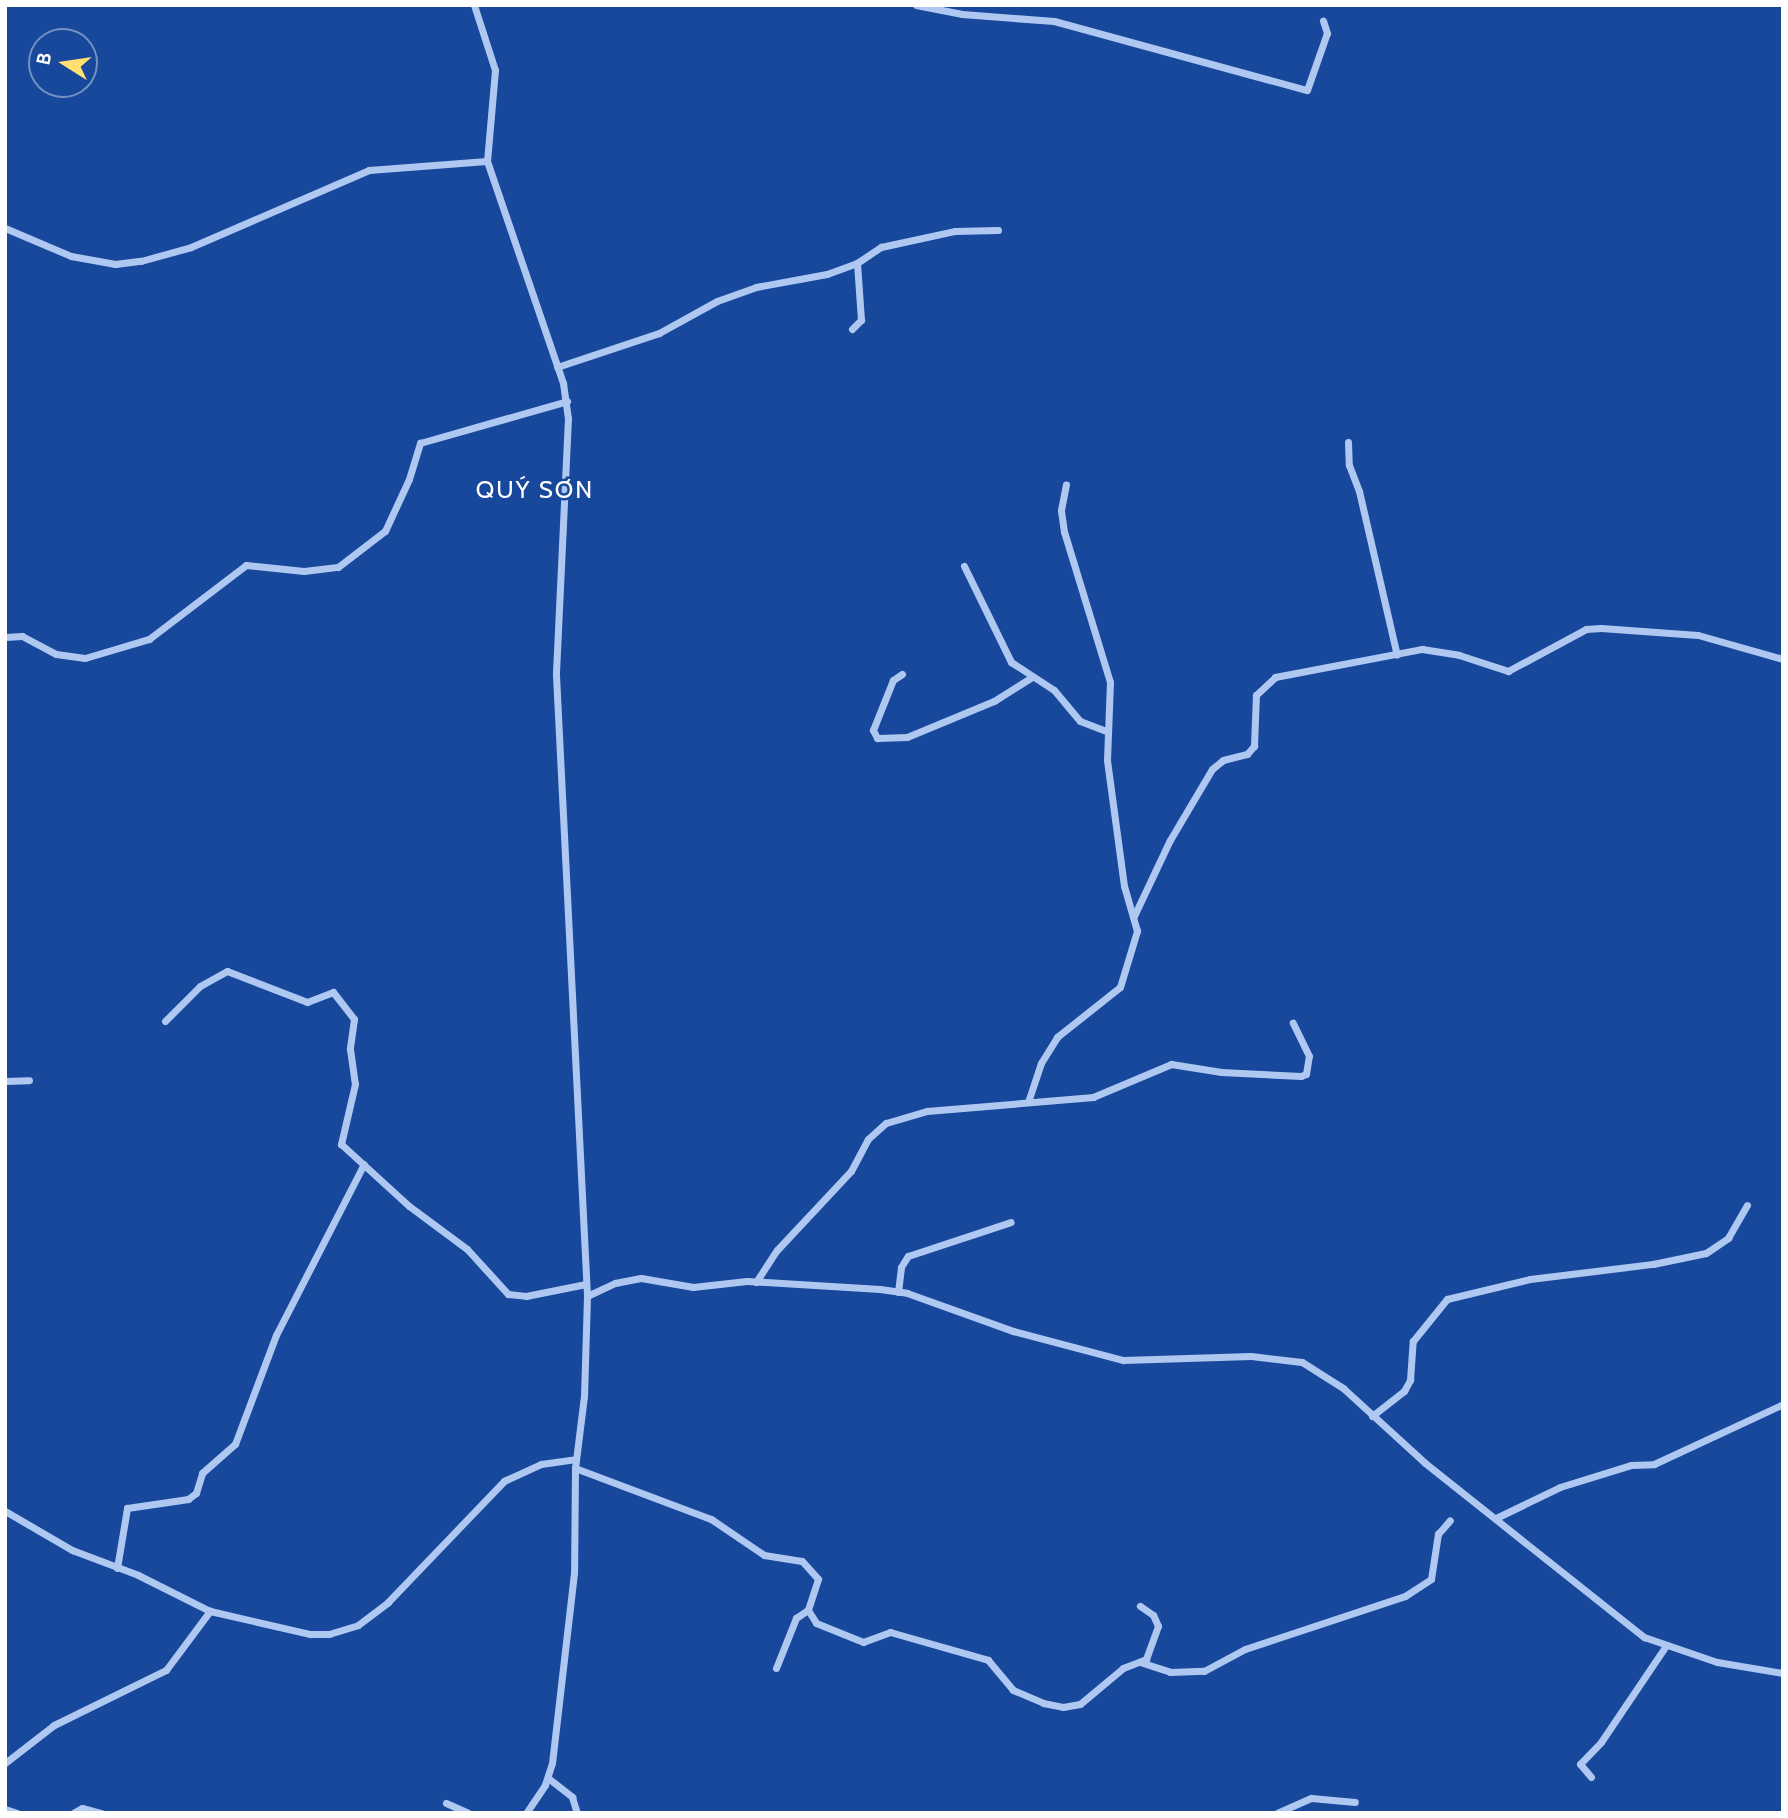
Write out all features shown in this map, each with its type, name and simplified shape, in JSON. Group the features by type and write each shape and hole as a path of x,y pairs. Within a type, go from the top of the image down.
{"street":[{"path":"474,5 495,70 487,161 567,401 556,675 586,1284 584,1396 575,1468 574,1573 548,1778 526,1813"},
{"path":"916,5 962,14 1054,21 1307,90 1327,33 1323,21"},
{"path":"5,229 71,256 115,264 141,261 191,247 369,170 487,161"},
{"path":"557,367 659,333 717,300 857,263 881,247 955,231 998,230"},
{"path":"852,329 861,320 857,263"},
{"path":"5,637 22,636 56,654 85,658 149,639 246,565 304,571 338,567 389,524 420,443 567,401"},
{"path":"1348,442 1349,465 1359,491 1396,655"},
{"path":"1028,1102 1052,1044 1123,982 1135,941 1134,916 1122,876 1120,828 1107,760 1110,682 1064,531 1061,510 1066,484"},
{"path":"964,566 1011,662 1054,690 1080,721 1108,732"},
{"path":"1134,916 1170,840 1212,769 1223,760 1247,754 1254,746 1256,695 1262,685 1282,674 1396,655 1442,651 1508,671 1586,629 1647,628 1698,635 1783,659"},
{"path":"902,674 893,680 873,730 877,738 907,737 994,701 1032,677"},
{"path":"165,1021 200,986 227,971 307,1002 333,992 354,1019 351,1049 355,1084 341,1144 409,1206 467,1249 508,1294 526,1296 586,1284"},
{"path":"756,1282 777,1250 851,1171 868,1139 886,1124 927,1111 1106,1094 1171,1064 1221,1072 1301,1076 1306,1074 1309,1056 1293,1023"},
{"path":"5,1081 29,1080"},
{"path":"117,1568 127,1508 166,1506 188,1499 196,1493 202,1473 235,1444 276,1335 364,1164"},
{"path":"1372,1416 1404,1391 1410,1380 1413,1341 1447,1298 1530,1279 1653,1264 1706,1253 1728,1238 1747,1205"},
{"path":"898,1292 901,1267 908,1256 1011,1222"},
{"path":"586,1296 632,1279 693,1287 756,1282 898,1292 1013,1331 1124,1360 1251,1356 1302,1362 1320,1371 1596,1602 1665,1647 1783,1673"},
{"path":"1496,1518 1560,1488 1631,1465 1654,1464 1783,1404"},
{"path":"5,1511 72,1550 210,1611 310,1634 347,1630 388,1602 504,1481 541,1464 576,1459"},
{"path":"575,1468 711,1519 764,1555 802,1561 818,1579 808,1610 796,1618 776,1668"},
{"path":"1140,1662 1170,1672 1205,1671 1245,1649 1405,1597 1431,1579 1438,1534 1450,1520"},
{"path":"808,1610 816,1623 863,1642 896,1633 994,1662 1013,1690 1063,1707 1089,1699 1123,1668 1140,1662 1150,1653 1158,1626 1153,1615 1140,1606"},
{"path":"5,1763 54,1725 166,1670 210,1611"},
{"path":"1591,1777 1580,1765 1601,1742 1665,1647"},
{"path":"548,1778 572,1797 577,1813"},
{"path":"1277,1813 1311,1798 1355,1802"},
{"path":"446,1803 468,1813"},
{"path":"73,1813 82,1808 101,1813"},
{"path":"5,1809 17,1813"}],"district":[{"name":"QUÝ SƠN","path":"535,490"}]}
